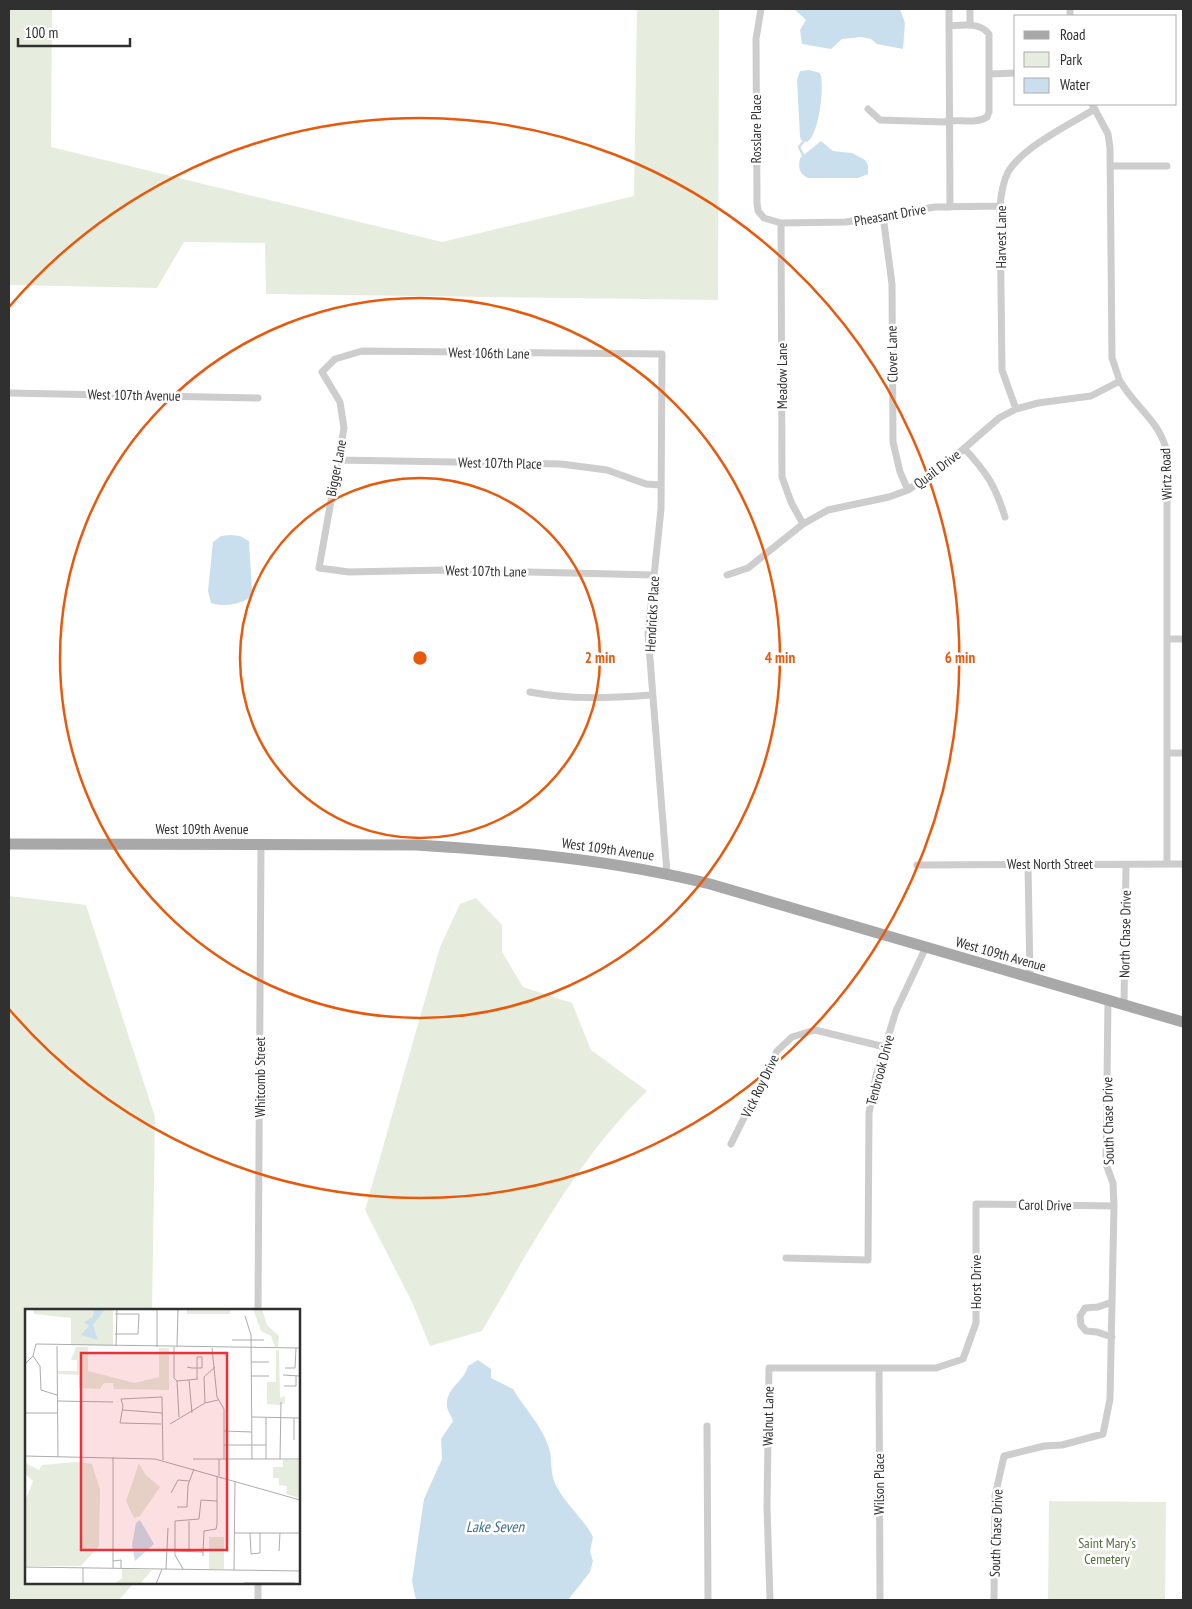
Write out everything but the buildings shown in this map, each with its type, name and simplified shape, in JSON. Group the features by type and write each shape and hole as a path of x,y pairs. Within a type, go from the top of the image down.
{"main road":[{"name":"West 109th Avenue","path":"9,844 416,845 551,856 667,873 1183,1022"}],"street":[{"name":"Rosslare Place","path":"761,9 756,39 757,203 758,212 764,218 780,224"},
{"name":"Rosslare Place","path":"760,20 767,9"},
{"path":"949,9 950,207"},
{"path":"970,9 970,25"},
{"path":"868,109 880,120 944,122 950,120 976,120 987,117 989,112 990,74 989,34 980,26 949,26"},
{"path":"990,74 1014,73"},
{"name":"Wirtz Road","path":"1094,106 1108,134 1112,358 1120,381 1158,428 1164,440 1167,453 1167,864"},
{"name":"Harvest Lane","path":"1016,409 1002,370 1000,206 1002,191 1008,172 1032,147 1094,106"},
{"path":"1110,166 1166,166"},
{"name":"Pheasant Drive","path":"780,224 846,222 935,207 1000,206"},
{"name":"Clover Lane","path":"882,216 892,284 893,442 900,472 908,490"},
{"name":"Meadow Lane","path":"780,224 782,477 791,502 803,524"},
{"name":"West 106th Lane","path":"322,372 335,360 362,351 662,354"},
{"name":"Hendricks Place","path":"662,354 661,509 648,634 651,695 667,873"},
{"name":"Bigger Lane","path":"319,568 344,428 340,402 322,372"},
{"name":"Quail Drive","path":"727,575 748,568 803,524 828,510 889,497 908,490 927,479 999,418 1016,409 1038,403 1091,396 1120,381"},
{"name":"West 107th Avenue","path":"9,393 258,398"},
{"path":"964,448 987,473 999,495 1005,517"},
{"name":"West 107th Place","path":"338,460 561,464 607,470 646,484 660,485"},
{"name":"West 107th Lane","path":"319,568 349,572 444,570 654,575"},
{"path":"1167,639 1183,639"},
{"path":"530,692 551,696 594,699 651,695"},
{"path":"1167,753 1183,753"},
{"name":"Whitcomb Street","path":"258,1309 261,844"},
{"path":"1028,864 1030,978"},
{"name":"West North Street","path":"917,865 1183,864"},
{"name":"North Chase Drive","path":"1124,1004 1126,865"},
{"name":"Tenbrook Drive","path":"786,1258 868,1260 869,1114 876,1076 896,1011 926,948"},
{"name":"South Chase Drive","path":"994,1600 995,1496 1004,1456 1044,1446 1062,1445 1103,1434 1110,1399 1114,1206 1113,1183 1106,1164 1108,999"},
{"name":"Vick Roy Drive","path":"732,1144 777,1051 792,1037 815,1030 885,1048"},
{"name":"Carol Drive","path":"976,1204 1114,1206"},
{"name":"Horst Drive","path":"964,1358 976,1323 976,1204"},
{"path":"1112,1302 1098,1307 1085,1308 1080,1316 1081,1325 1086,1330 1112,1337"},
{"name":"Walnut Lane","path":"770,1600 767,1507 769,1368 936,1368 964,1358"},
{"name":"Wilson Place","path":"879,1368 880,1600"},
{"path":"707,1426 708,1600"},
{"path":"258,1584 258,1600"}],"green space":[{"path":"9,9 52,9 51,147 442,242 634,196 637,9 719,9 718,300 266,294 265,243 184,242 157,288 9,285"},
{"path":"9,896 86,905 155,1117 152,1309 25,1309 25,1584 133,1584 119,1600 9,1600"},
{"path":"476,898 502,925 502,952 523,987 572,1003 591,1050 647,1091 622,1117 577,1175 537,1236 482,1331 430,1346 412,1302 365,1210 440,947 460,904"},
{"name":"Saint Mary's Cemetery","path":"1049,1501 1166,1502 1165,1600 1048,1600"}],"water":[{"path":"794,9 900,9 905,23 903,49 877,44 871,39 861,37 842,39 831,49 802,44 800,30 806,20"},
{"path":"809,70 820,73 822,88 818,121 811,138 807,142 801,140 800,136 797,80 800,71"},
{"path":"821,141 833,151 852,153 865,160 868,165 868,174 858,178 808,178 805,176 800,170 800,158"},
{"path":"221,536 240,536 249,541 252,591 250,598 231,605 211,603 208,591 213,542"},
{"name":"Lake Seven","path":"478,1360 491,1369 491,1378 513,1389 536,1423 548,1445 555,1483 593,1537 590,1551 593,1561 590,1572 568,1600 416,1600 412,1581 424,1499 442,1459 441,1439 453,1421 447,1407 447,1400 468,1366"}],"waterway":[{"path":"803,155 799,147 804,141"}]}
